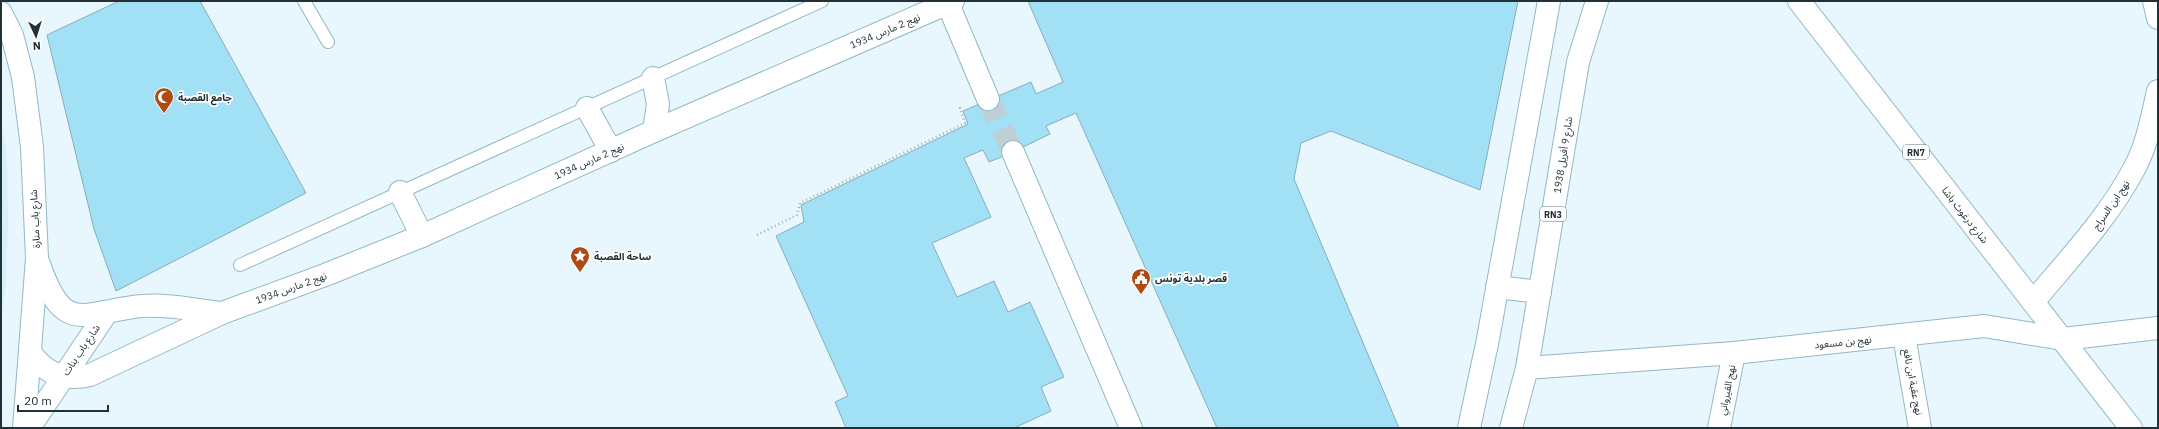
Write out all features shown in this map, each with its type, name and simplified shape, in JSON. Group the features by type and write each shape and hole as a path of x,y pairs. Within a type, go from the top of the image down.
{"main road":[{"path":"1469,428 1497,287 1549,1"},
{"path":"1578,62 1585,1"},
{"name":"شارع 9 أفريل 1938","path":"1511,428 1527,368 1578,62 1597,1"},
{"name":"شارع درغوث باشا","path":"1799,1 2131,428"},
{"path":"2154,1 2158,18"},
{"path":"950,2 987,98"},
{"name":"نهج 2 مارس 1934","path":"30,352 38,364 49,372 63,377 76,378 90,375 222,313 325,276 422,236 654,131 950,2"},
{"name":"شارع باب منارة","path":"1,13 12,34 23,77 32,147 37,258 24,428"},
{"path":"653,78 658,104 654,131"},
{"name":"نهج ابن السراج","path":"2033,302 2094,231 2135,169 2151,125 2158,91"},
{"path":"587,108 610,151"},
{"path":"1013,152 1131,428"},
{"path":"400,192 422,236"},
{"name":"نهج 2 مارس 1934","path":"37,258 48,289 56,303 65,310 82,316 142,306 169,306 222,313"},
{"path":"1497,287 1540,292"},
{"name":"شارع باب بنات","path":"29,428 106,312"},
{"name":"نهج بن مسعود","path":"1527,368 1734,353 1904,336 1984,326 2063,339 2158,328"},
{"name":"نهج عقبة ابن نافع","path":"1904,336 1921,427"},
{"name":"نهج القيرواني","path":"1719,428 1734,353"}],"lane":[{"path":"304,1 328,42"},
{"path":"240,265 822,1"}],"path":[{"path":"757,235 797,214 800,203 965,123 960,108 987,98"}],"shaded area":[{"path":"1,121 7,155 8,223 6,283 1,322"}],"building":[{"name":"جامع القصبة","path":"119,1 200,1 306,193 116,291 94,229 47,35"},
{"path":"1028,1 1518,1 1480,190 1331,131 1301,143 1294,179 1399,428 1217,428 1076,113 1046,126 1050,134 989,162 983,150 964,158 991,217 932,243 957,297 994,281 1008,312 1030,302 1064,377 1041,387 1051,411 1014,428 846,428 835,402 848,396 776,236 804,222 801,205 968,124 963,111 1031,82 1036,94 1063,82"}],"tunnel":[{"path":"988,99 1013,152"}],"place":[{"name":"جامع القصبة","path":"164,114"},
{"name":"ساحة القصبة","path":"580,273"},
{"name":"قصر بلدية تونس","path":"1141,295"}]}
